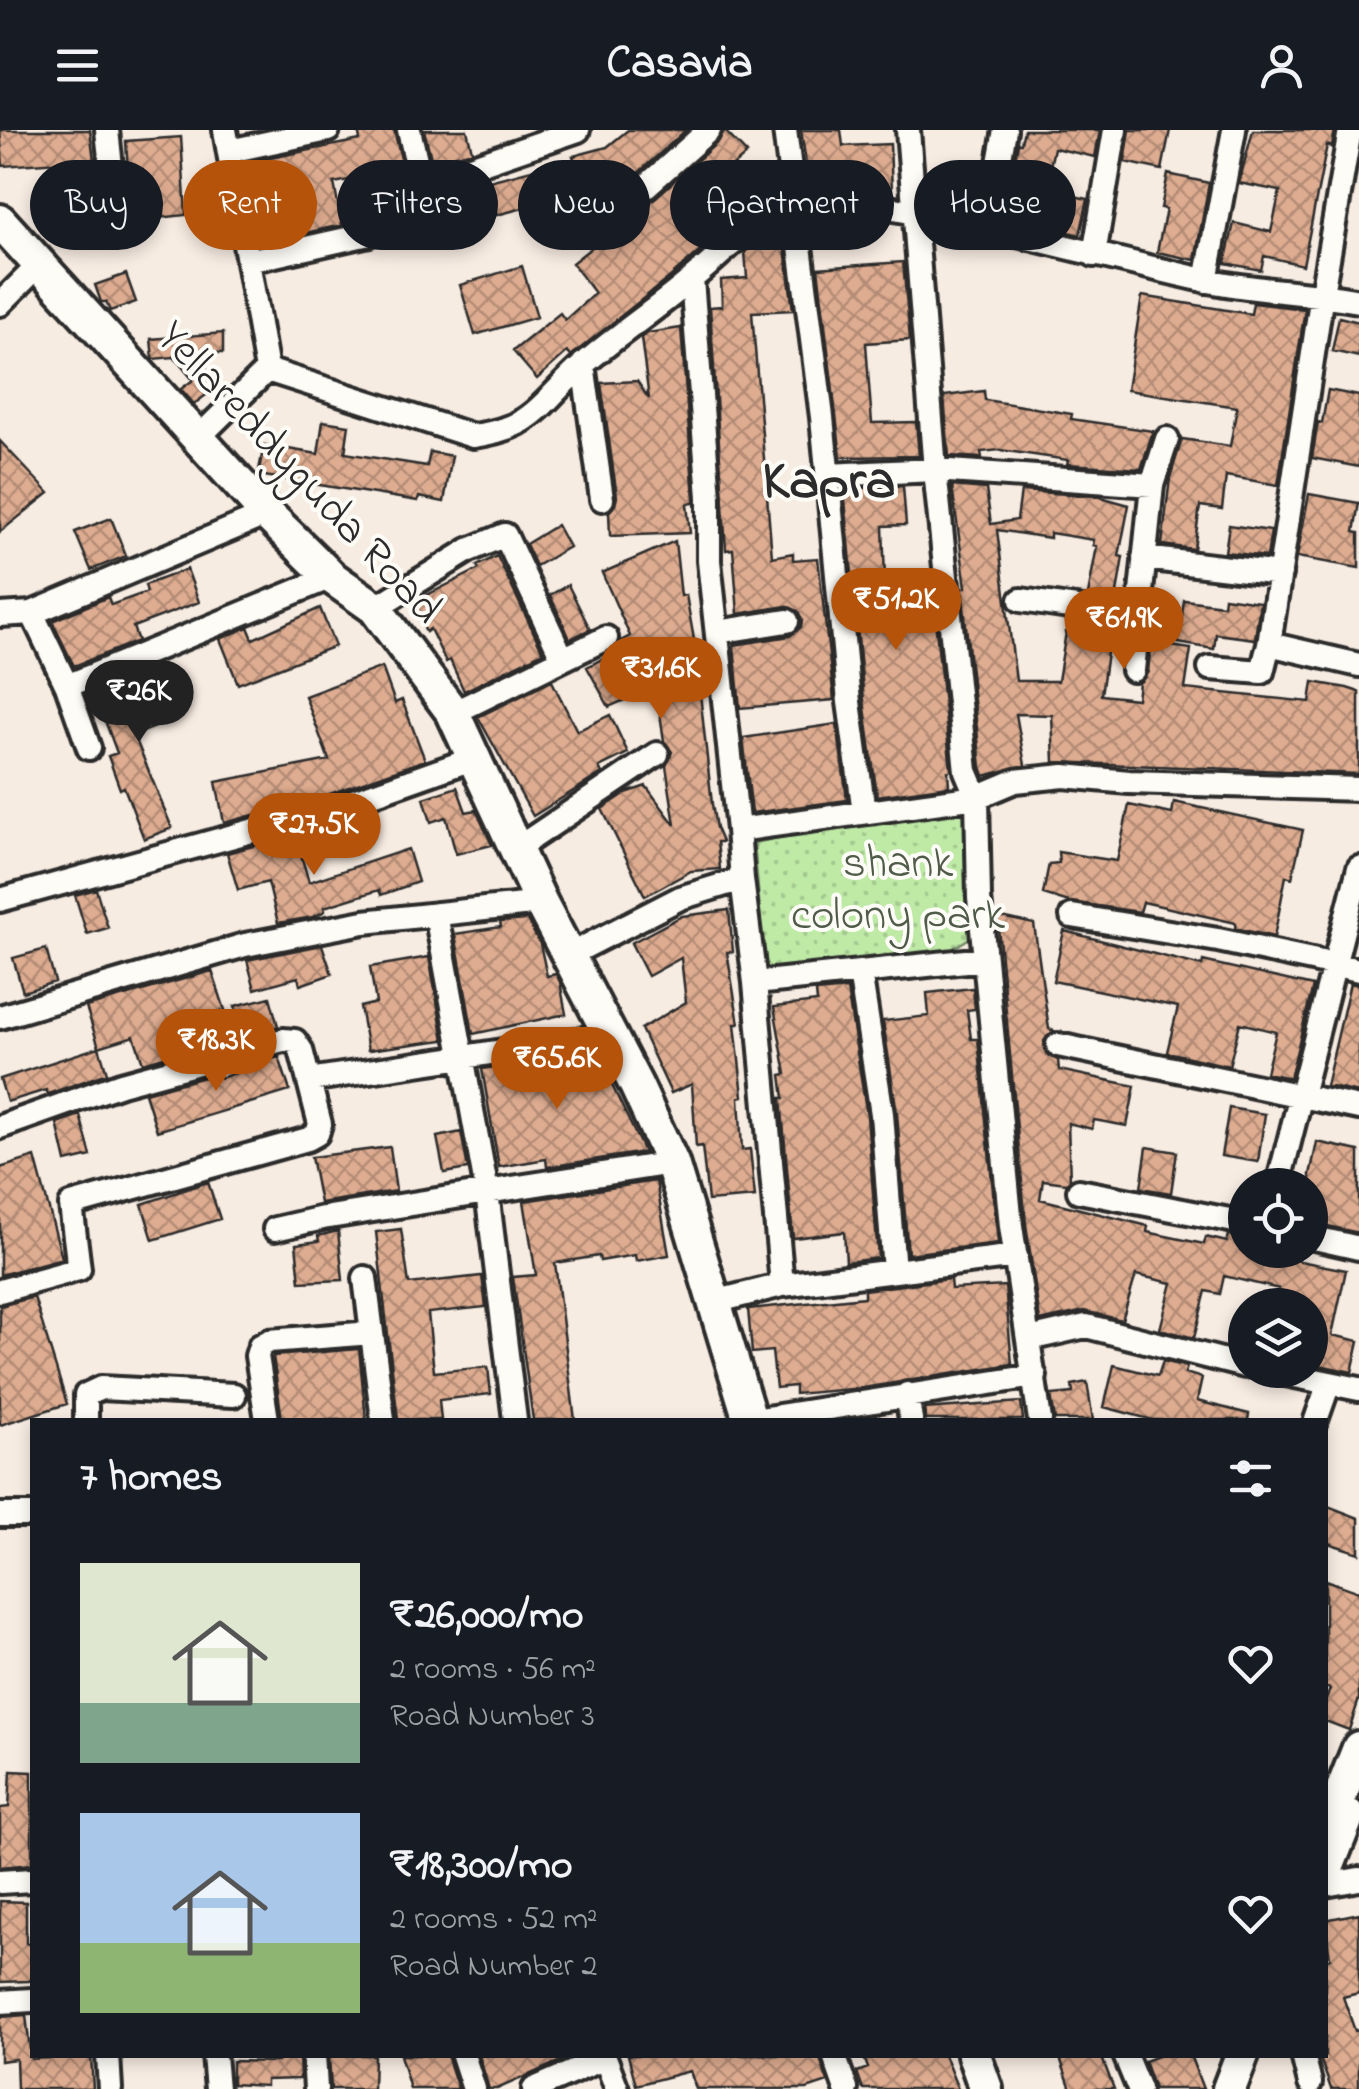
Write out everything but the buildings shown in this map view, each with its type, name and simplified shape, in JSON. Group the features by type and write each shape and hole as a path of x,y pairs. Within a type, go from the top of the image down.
{"street":[{"path":"107,130 110,160"},
{"path":"267,370 227,140 328,130"},
{"path":"408,130 415,160"},
{"path":"490,160 578,130"},
{"path":"650,183 710,130"},
{"path":"785,130 789,160"},
{"path":"908,130 914,200"},
{"path":"1000,160 1005,130"},
{"path":"1094,255 1115,130"},
{"path":"1206,281 1234,130"},
{"path":"1210,668 1262,672 1350,130"},
{"name":"Yellareddyguda Road","path":"0,221 267,514 331,577 374,608 453,714 541,903 672,1163 750,1418"},
{"path":"248,261 337,241"},
{"path":"267,370 473,436 506,431 526,421 584,364 724,250"},
{"path":"800,250 848,702 864,812"},
{"path":"918,250 966,771 977,797 984,959 1016,1256 1040,1418"},
{"path":"1074,250 1206,281 1359,301"},
{"path":"0,304 40,264"},
{"path":"692,279 709,497 709,561 755,982 782,1284"},
{"path":"584,364 602,499"},
{"path":"199,438 267,370"},
{"path":"1133,670 1152,484 1167,439"},
{"path":"827,475 936,470 1152,484"},
{"path":"0,615 32,614 267,514"},
{"path":"374,608 468,550 505,535 562,659"},
{"path":"1144,558 1280,574"},
{"path":"68,686 331,577"},
{"path":"1022,600 1138,617"},
{"path":"32,614 68,686 89,748"},
{"path":"717,632 787,621"},
{"path":"453,714 606,638"},
{"path":"1269,644 1359,665"},
{"path":"516,849 657,754"},
{"path":"0,900 328,810 475,758"},
{"path":"738,830 977,797 1015,782 1064,776 1129,782 1359,789"},
{"path":"1282,1168 1359,868"},
{"path":"568,955 680,898 742,880"},
{"path":"0,1017 245,945 364,922 541,903"},
{"path":"436,914 487,1192 515,1418"},
{"path":"1072,916 1218,940 1359,970"},
{"path":"755,982 984,959"},
{"path":"860,972 882,1114 894,1271"},
{"path":"309,1080 610,1035"},
{"path":"0,1127 121,1084 284,1040 294,1041 301,1050 320,1124 317,1134 70,1205 79,1269 0,1291"},
{"path":"1058,1046 1359,1108"},
{"path":"275,1228 672,1163"},
{"path":"1080,1191 1228,1220"},
{"path":"1328,1241 1359,1248"},
{"path":"714,1302 782,1284 1016,1256"},
{"path":"365,1278 383,1418"},
{"path":"1029,1338 1086,1326 1228,1362"},
{"path":"266,1418 257,1356 260,1346 270,1341 372,1333"},
{"path":"763,1418 1035,1376"},
{"path":"1317,1418 1329,1383 1359,1389"},
{"path":"86,1418 86,1395 101,1388 234,1395"},
{"path":"907,1394 910,1418"},
{"path":"0,1515 30,1515"},
{"path":"1328,1826 1359,1748"},
{"path":"1328,1865 1359,1787"},
{"path":"1328,1884 1359,1879"},
{"path":"0,1882 30,1880"},
{"path":"0,2002 30,2000"},
{"path":"108,2058 110,2089"},
{"path":"214,2058 218,2089"},
{"path":"314,2058 316,2089"},
{"path":"464,2058 474,2089"},
{"path":"534,2089 601,2058"},
{"path":"606,2058 616,2089"},
{"path":"834,2058 838,2087"},
{"path":"975,2058 986,2089"},
{"path":"1134,2058 1138,2089"},
{"path":"1229,2089 1241,2058"},
{"path":"1244,2089 1255,2058"},
{"path":"1303,2058 1310,2083"}],"green space":[{"name":"shank colony park","path":"977,797 973,936 926,965 766,981 754,843"}],"district":[{"name":"Kapra","path":"829,484"}]}
